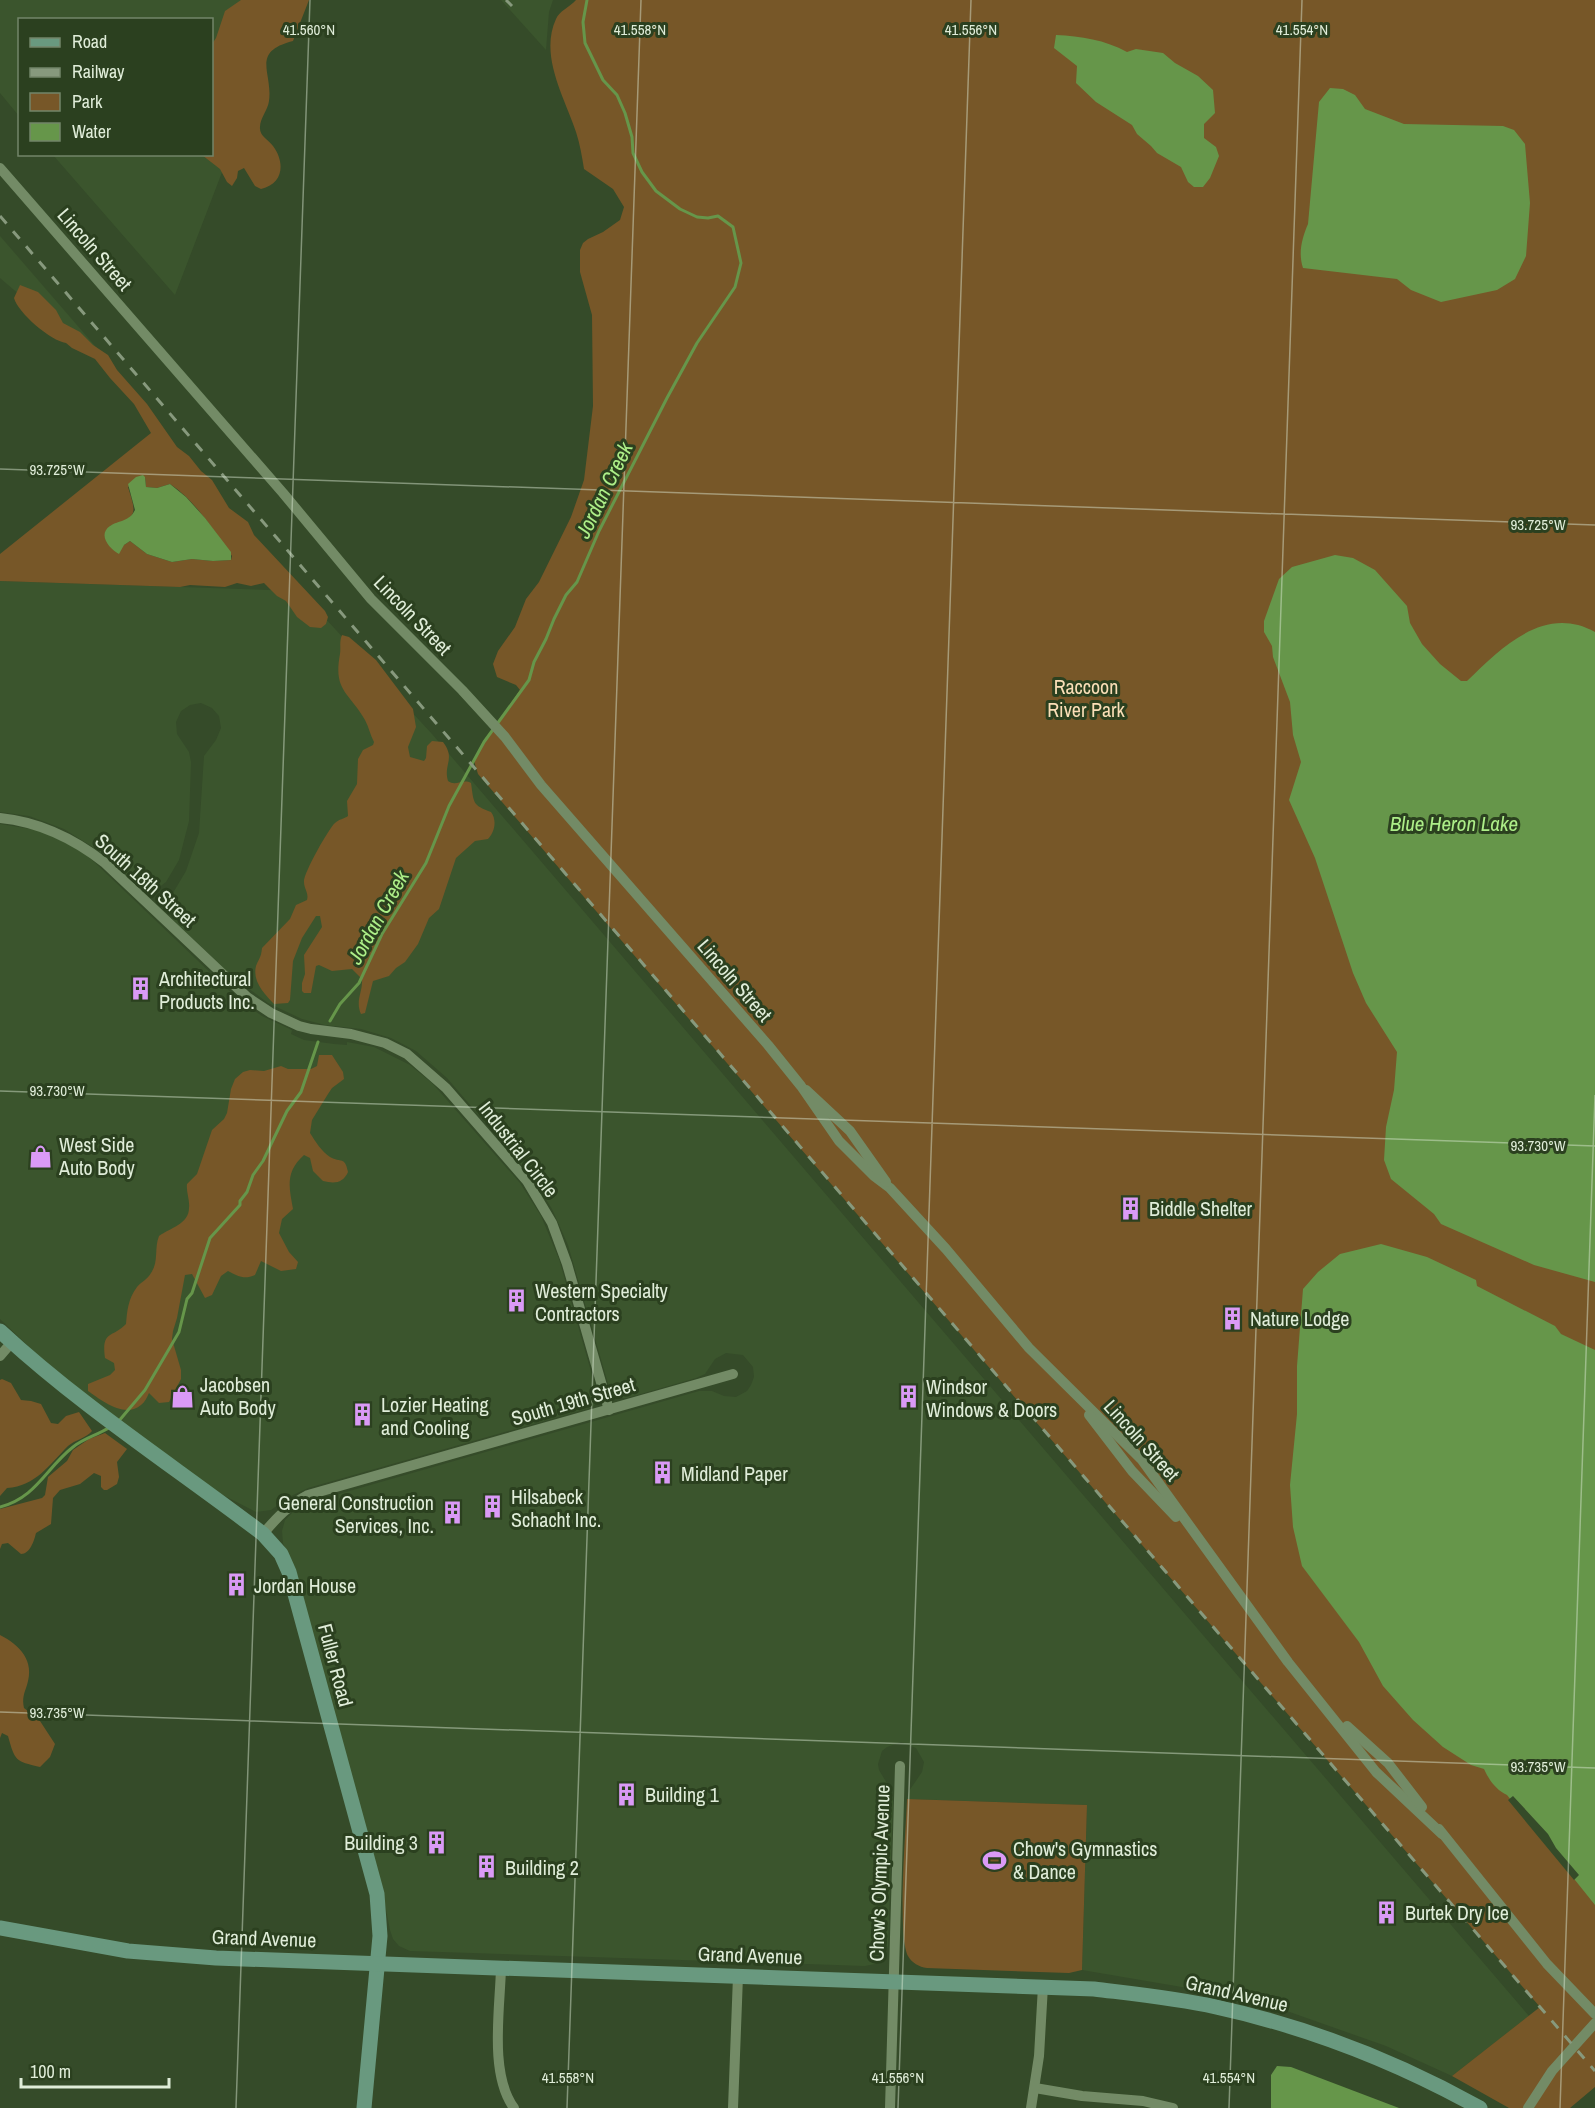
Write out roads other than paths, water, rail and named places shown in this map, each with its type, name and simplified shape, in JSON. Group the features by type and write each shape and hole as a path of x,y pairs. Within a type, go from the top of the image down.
{"main road":[{"name":"Fuller Road","path":"0,1330 40,1367 263,1534 281,1554 289,1572 369,1863 379,1912 380,1936 364,2108"},
{"name":"Grand Avenue","path":"0,1928 128,1951 190,1957 1094,1989 1216,2007 1267,2020 1372,2055 1441,2086 1480,2108"}],"street":[{"name":"Lincoln Street","path":"0,168 283,494 371,599 505,737 541,785 768,1045 801,1086 839,1141 874,1176 890,1188 946,1249 1029,1348 1142,1460 1288,1662 1376,1772 1442,1834 1547,1964 1595,2014"},
{"name":"South 18th Street","path":"0,818 17,819 39,825 68,837 87,849 105,863 247,997 271,1013 311,1029 351,1034 385,1043 407,1054 446,1088"},
{"name":"Industrial Circle","path":"446,1088 527,1181 552,1223 561,1245 609,1410"},
{"path":"0,1356 12,1342"},
{"name":"South 19th Street","path":"263,1534 282,1511 308,1496 733,1374"},
{"name":"Chow's Olympic Avenue","path":"890,2108 900,1766"},
{"path":"501,1968 500,2075 508,2100 514,2108"},
{"path":"733,2108 738,1976"},
{"path":"1031,2108 1039,2056 1043,1986"},
{"path":"1528,2108 1551,2071 1595,2023"},
{"path":"1035,2088 1082,2096 1143,2101 1173,2108"}],"water":[{"path":"1056,35 1093,39 1127,52 1136,49 1163,53 1198,76 1213,90 1215,113 1204,124 1204,138 1216,147 1219,156 1210,178 1203,187 1194,187 1188,182 1181,167 1157,153 1137,134 1132,125 1096,102 1076,83 1077,66 1054,48"},
{"path":"1330,88 1343,89 1355,95 1365,109 1404,124 1503,126 1514,130 1525,144 1530,203 1526,256 1515,279 1497,290 1441,302 1411,290 1397,279 1303,268 1302,240 1308,224 1319,102"},
{"path":"143,475 146,487 157,488 170,484 186,497 231,552 231,560 192,559 172,562 147,554 130,541 124,545 119,554 112,549 106,541 106,530 133,514 135,510 128,484 136,477"},
{"name":"Blue Heron Lake","path":"1335,555 1353,558 1375,570 1407,606 1410,623 1422,644 1440,664 1461,681 1467,681 1494,655 1541,626 1558,623 1576,625 1595,632 1595,1282 1534,1265 1441,1224 1434,1214 1391,1179 1384,1160 1386,1127 1394,1090 1397,1052 1366,1003 1353,973 1315,858 1289,800 1301,762 1293,735 1290,702 1273,657 1272,646 1264,632 1264,621 1279,579 1292,567"},
{"path":"1381,1244 1427,1257 1476,1280 1477,1286 1555,1326 1561,1334 1595,1350 1595,1905 1507,1795 1493,1784 1484,1769 1471,1765 1443,1747 1413,1720 1383,1686 1359,1642 1302,1566 1293,1527 1290,1485 1297,1414 1297,1366 1303,1289 1318,1272 1340,1254"},
{"path":"1277,2066 1291,2067 1399,2108 1271,2108 1271,2075"}],"waterway":[{"name":"Jordan Creek","path":"330,1021 340,1004 359,983 382,934 426,863 449,806 484,742 529,680 534,662 554,619 566,595 577,582 599,531 667,398 697,343 735,287 741,263 733,227 718,216 697,217 680,209 656,191 642,172 633,153 632,137 625,113 617,95 603,80 585,43 583,22 587,0"},
{"name":"Jordan Creek","path":"118,1422 145,1390 179,1332 187,1299 192,1293 210,1238 240,1205 287,1111 301,1092 318,1042"},
{"name":"Jordan Creek","path":"0,1507 12,1503 32,1490 77,1444 110,1427"}],"railway":[{"path":"506,0 512,6"},
{"path":"0,216 1595,2071"}],"place":[{"name":"Architectural Products Inc.","path":"141,989"},
{"name":"West Side Auto Body","path":"41,1156"},
{"name":"Biddle Shelter","path":"1131,1208"},
{"name":"Western Specialty Contractors","path":"517,1301"},
{"name":"Nature Lodge","path":"1232,1318"},
{"name":"Jacobsen Auto Body","path":"182,1396"},
{"name":"Windsor Windows & Doors","path":"908,1397"},
{"name":"Lozier Heating and Cooling","path":"363,1415"},
{"name":"Midland Paper","path":"663,1473"},
{"name":"Hilsabeck Schacht Inc.","path":"493,1507"},
{"name":"General Construction Services, Inc.","path":"452,1513"},
{"name":"Jordan House","path":"236,1585"},
{"name":"Building 1","path":"627,1794"},
{"name":"Building 3","path":"436,1842"},
{"name":"Chow's Gymnastics & Dance","path":"995,1860"},
{"name":"Building 2","path":"487,1867"},
{"name":"Burtek Dry Ice","path":"1387,1912"}],"park label":[{"name":"Raccoon River Park","path":"1086,698"}]}
